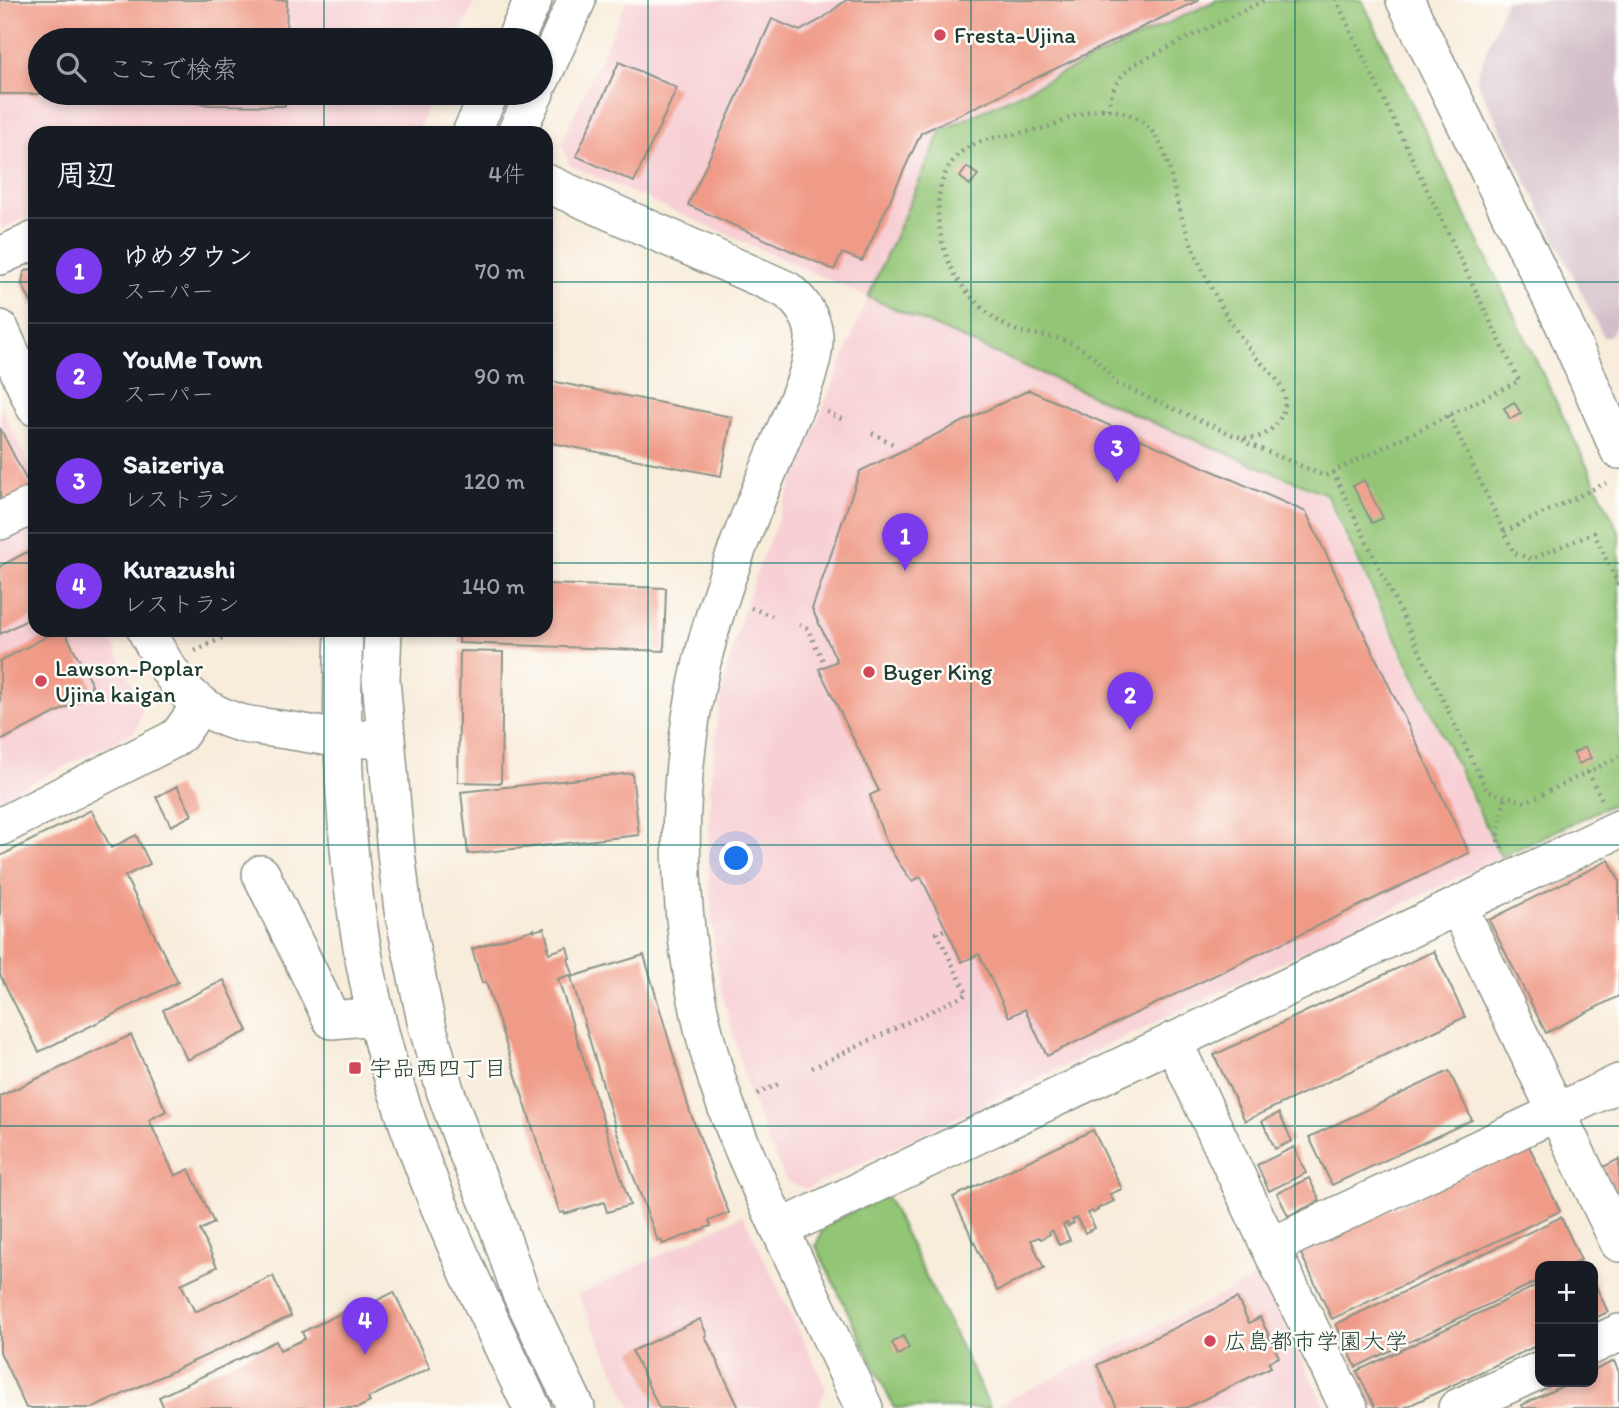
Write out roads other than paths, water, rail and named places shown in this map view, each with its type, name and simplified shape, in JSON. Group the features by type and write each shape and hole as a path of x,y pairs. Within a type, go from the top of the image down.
{"street":[{"path":"520,28 533,0"},
{"path":"553,53 577,0"},
{"path":"1405,0 1563,322 1592,387 1616,430"},
{"path":"474,126 484,105"},
{"path":"519,126 529,105"},
{"path":"553,186 787,290 805,309 815,333 815,349 805,382 720,595 702,662 689,732 682,810 683,898 691,968 701,1019 727,1108 753,1175 864,1408"},
{"path":"0,256 28,243"},
{"path":"1563,322 1619,394"},
{"path":"0,329 28,391"},
{"path":"0,521 28,507"},
{"path":"150,637 173,678 186,693 213,712 243,723 342,740 385,738"},
{"path":"344,637 344,799 366,969 376,1016 396,1090 421,1161 469,1275 532,1408"},
{"path":"383,637 381,679 385,738 403,910 424,1010 445,1090 520,1291 576,1408"},
{"path":"0,827 172,740 180,734 201,704"},
{"path":"780,1229 1458,906 1613,820"},
{"path":"261,874 332,1020 376,1016"},
{"path":"1458,906 1619,1243"},
{"path":"1173,1041 1349,1408"},
{"path":"1270,1247 1619,1083"},
{"path":"1598,1343 1619,1333"},
{"path":"1457,1408 1535,1372"}],"place":[{"name":"Fresta-Ujina","path":"940,35"},
{"name":"Saizeriya","path":"1117,483"},
{"name":"ゆめタウン","path":"905,571"},
{"name":"Buger King","path":"869,672"},
{"name":"Lawson-Poplar Ujina kaigan","path":"41,681"},
{"name":"YouMe Town","path":"1130,730"},
{"name":"宇品西四丁目","path":"355,1068"},
{"name":"広島都市学園大学","path":"1210,1341"},
{"name":"Kurazushi","path":"365,1355"}]}
